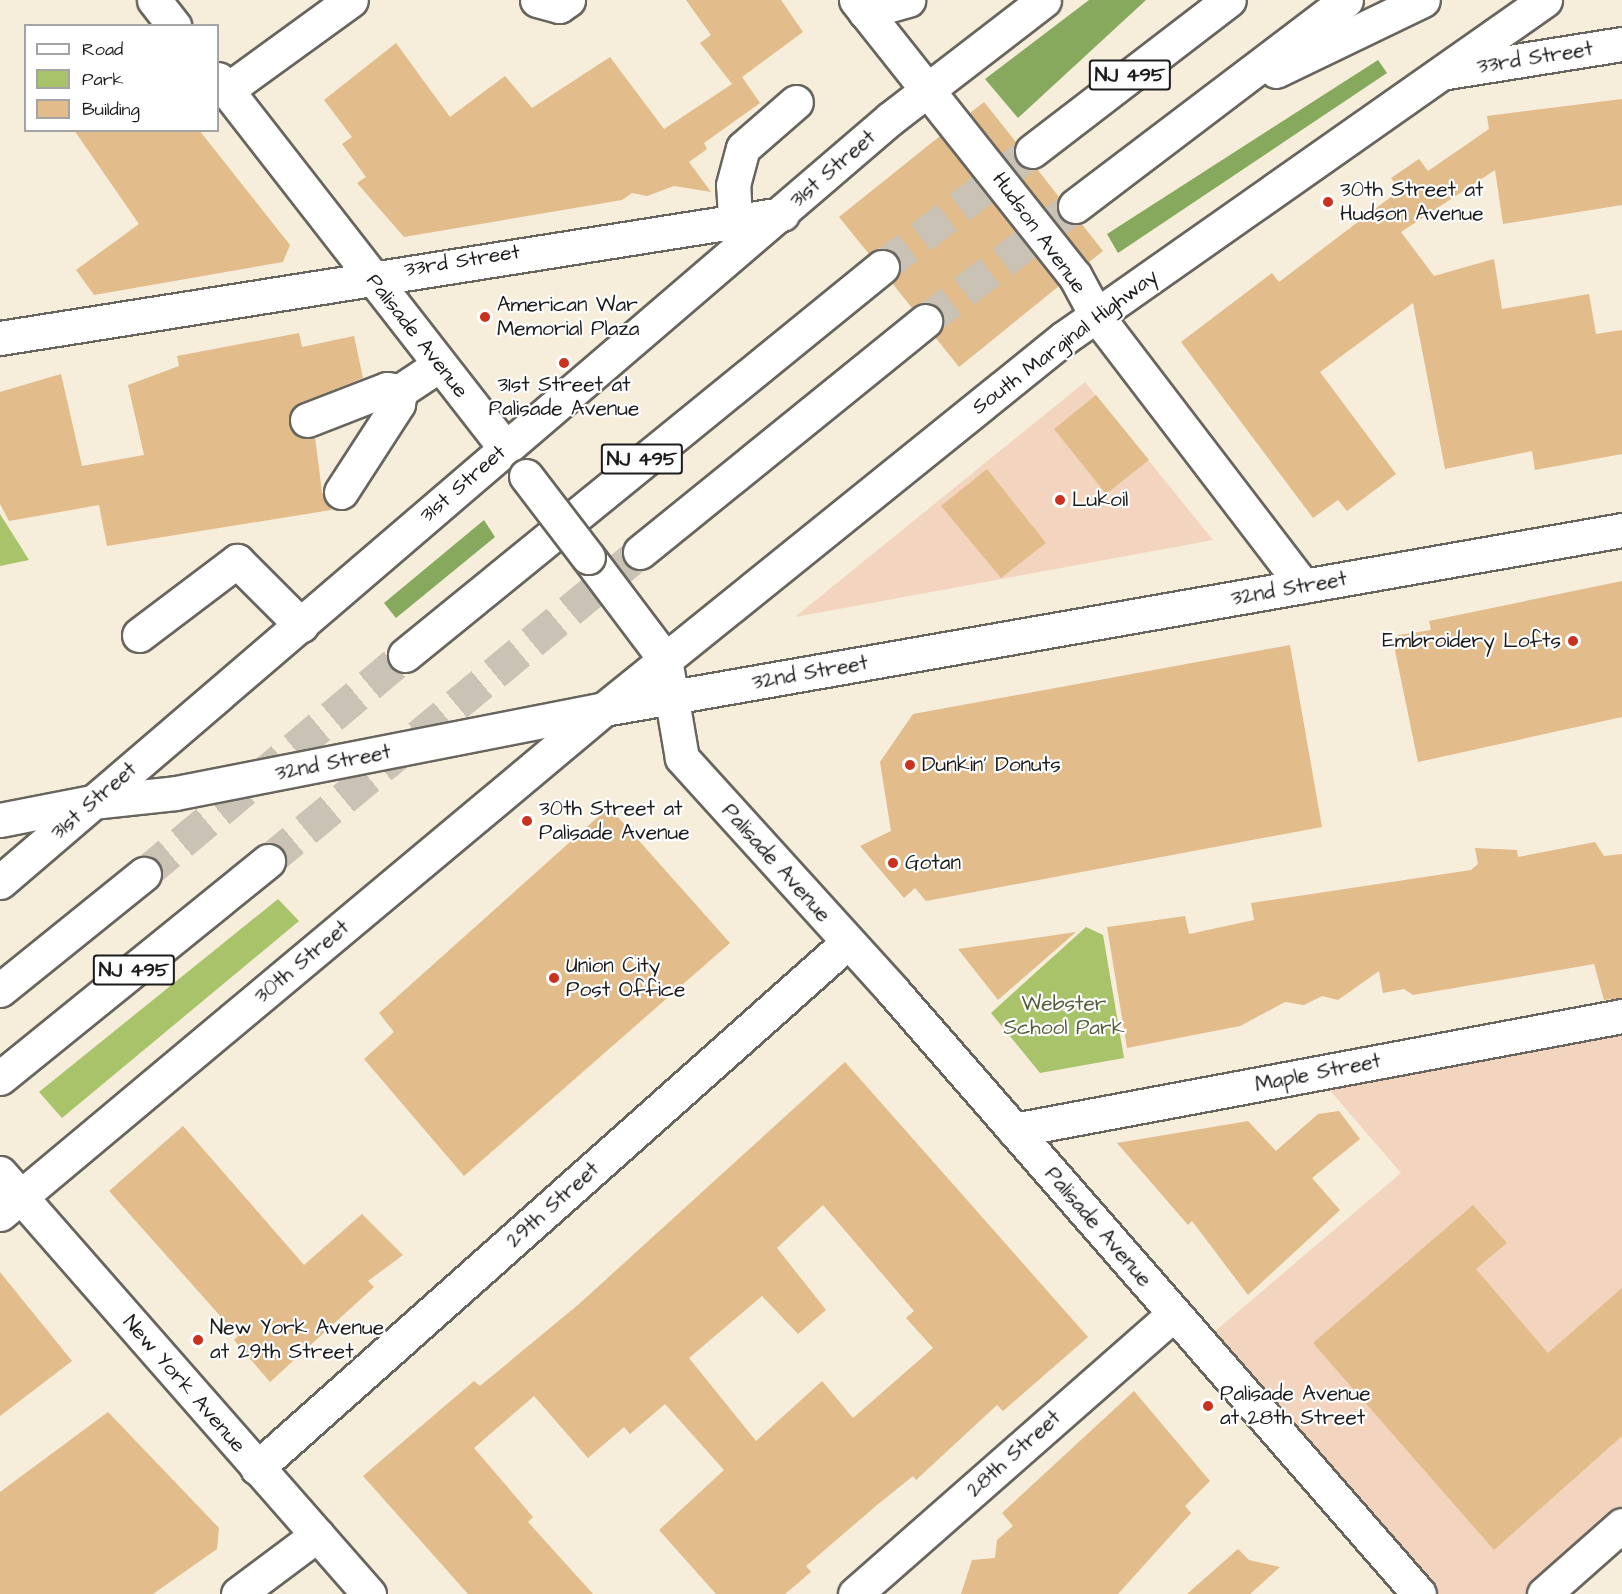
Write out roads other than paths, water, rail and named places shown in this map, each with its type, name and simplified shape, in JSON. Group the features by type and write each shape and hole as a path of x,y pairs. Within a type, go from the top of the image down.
{"main road":[{"path":"222,84 351,0"},
{"path":"537,0 558,6 568,0"},
{"path":"861,6 908,0"},
{"name":"31st Street","path":"0,882 782,213 929,90 1044,0"},
{"path":"1100,98 1197,0"},
{"name":"NJ 495","path":"1032,151 1229,0"},
{"name":"NJ 495","path":"1075,206 1346,0"},
{"path":"1207,104 1423,0"},
{"name":"South Marginal Highway","path":"604,709 1096,315 1448,72 1545,0"},
{"name":"Hudson Avenue","path":"861,6 1075,276 1096,315 1303,586"},
{"name":"33rd Street","path":"1448,72 1622,44"},
{"name":"Palisade Avenue","path":"222,84 505,448 665,659 682,758 1014,1130 1173,1315 1419,1594"},
{"path":"735,219 733,185 743,148 796,102"},
{"name":"33rd Street","path":"0,338 369,276 782,213"},
{"name":"NJ 495","path":"405,655 882,267"},
{"name":"NJ 495","path":"640,552 925,321"},
{"path":"307,420 387,389 399,391 439,364"},
{"path":"341,492 398,404 399,391"},
{"name":"32nd Street","path":"0,820 92,802 176,794 604,709 1622,530"},
{"path":"139,635 237,561 300,625"},
{"name":"30th Street","path":"7,1195 604,709"},
{"name":"NJ 495","path":"0,1078 268,861"},
{"name":"NJ 495","path":"0,990 144,874"},
{"name":"29th Street","path":"257,1468 848,942"},
{"name":"Maple Street","path":"1014,1130 1622,1016"},
{"name":"New York Avenue","path":"7,1195 369,1594"},
{"name":"28th Street","path":"855,1594 1173,1315"},
{"path":"1544,1594 1622,1525"},
{"path":"238,1594 317,1535"}],"tunnel":[{"path":"882,267 1032,151"},
{"path":"925,321 1075,206"},
{"path":"268,861 640,552"},
{"path":"144,874 405,655"}],"place":[{"name":"30th Street at Hudson Avenue","path":"1328,202"},
{"name":"American War Memorial Plaza","path":"485,317"},
{"name":"31st Street at Palisade Avenue","path":"564,363"},
{"name":"Lukoil","path":"1060,500"},
{"name":"Embroidery Lofts","path":"1573,641"},
{"name":"Dunkin' Donuts","path":"910,765"},
{"name":"30th Street at Palisade Avenue","path":"527,821"},
{"name":"Gotan","path":"893,863"},
{"name":"Union City Post Office","path":"554,978"},
{"name":"New York Avenue at 29th Street","path":"198,1340"},
{"name":"Palisade Avenue at 28th Street","path":"1208,1406"}],"park label":[{"name":"Webster School Park","path":"1064,1016"}]}
